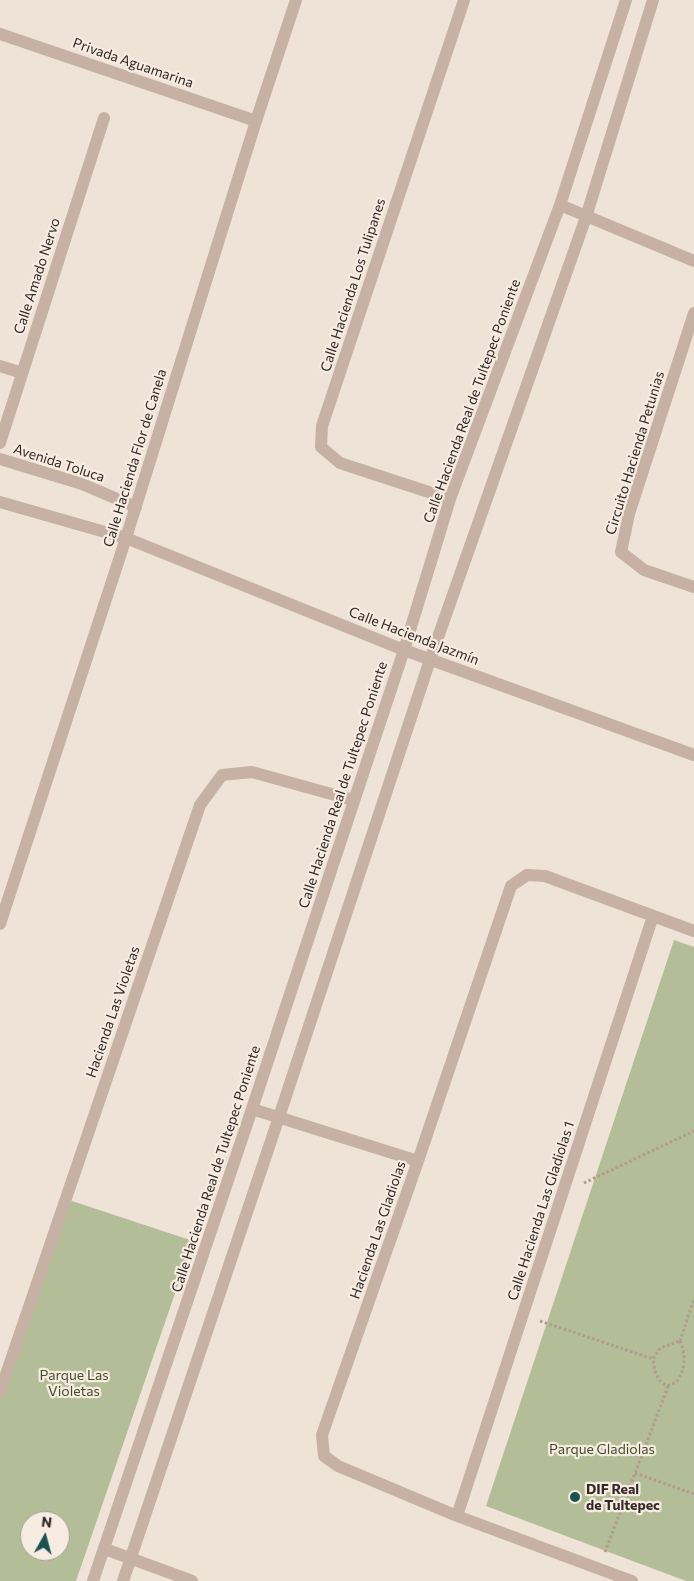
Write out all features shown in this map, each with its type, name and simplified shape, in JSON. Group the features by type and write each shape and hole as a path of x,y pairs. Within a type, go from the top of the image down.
{"street":[{"name":"Calle Hacienda Flor de Canela","path":"0,924 136,507 256,121 296,0"},
{"name":"Calle Hacienda Los Tulipanes","path":"450,499 340,463 321,447 322,426 464,0"},
{"name":"Calle Hacienda Real de Tultepec Poniente","path":"93,1581 404,650 450,499 560,205 626,0"},
{"path":"123,1581 132,1559 430,660 586,216 653,0"},
{"name":"Privada Aguamarina","path":"0,34 256,121"},
{"name":"Calle Amado Nervo","path":"0,443 104,118"},
{"path":"560,205 694,261"},
{"name":"Circuito Hacienda Petunias","path":"694,313 629,514 621,552 644,570 694,587"},
{"path":"0,366 22,373"},
{"name":"Avenida Toluca","path":"0,459 82,484 136,507"},
{"path":"0,502 126,538"},
{"name":"Calle Hacienda Jazmín","path":"126,538 430,660 694,755"},
{"name":"Hacienda Las Violetas","path":"0,1392 200,805 222,776 252,772 353,800"},
{"name":"Hacienda Las Gladiolas","path":"632,1581 456,1516 338,1466 324,1456 322,1435 418,1161 511,886 527,875 545,876 694,931"},
{"name":"Calle Hacienda Las Gladiolas 1","path":"456,1516 653,916"},
{"path":"252,1109 418,1161"},
{"path":"105,1549 192,1581"}],"path":[{"path":"562,1193 694,1131"},
{"path":"680,1341 694,1299"},
{"path":"522,1315 653,1359"},
{"path":"680,1341 689,1349"},
{"path":"680,1341 660,1348 653,1359 656,1374 662,1382 675,1386 680,1384"},
{"path":"599,1569 669,1384"},
{"path":"635,1473 694,1494"}],"green space":[{"name":"Parque Gladiolas","path":"674,940 694,947 694,1581 686,1581 486,1506"},
{"name":"Parque Las Violetas","path":"69,1200 193,1241 76,1581 0,1581 0,1394"}],"place":[{"name":"DIF Real de Tultepec","path":"575,1497"}]}
